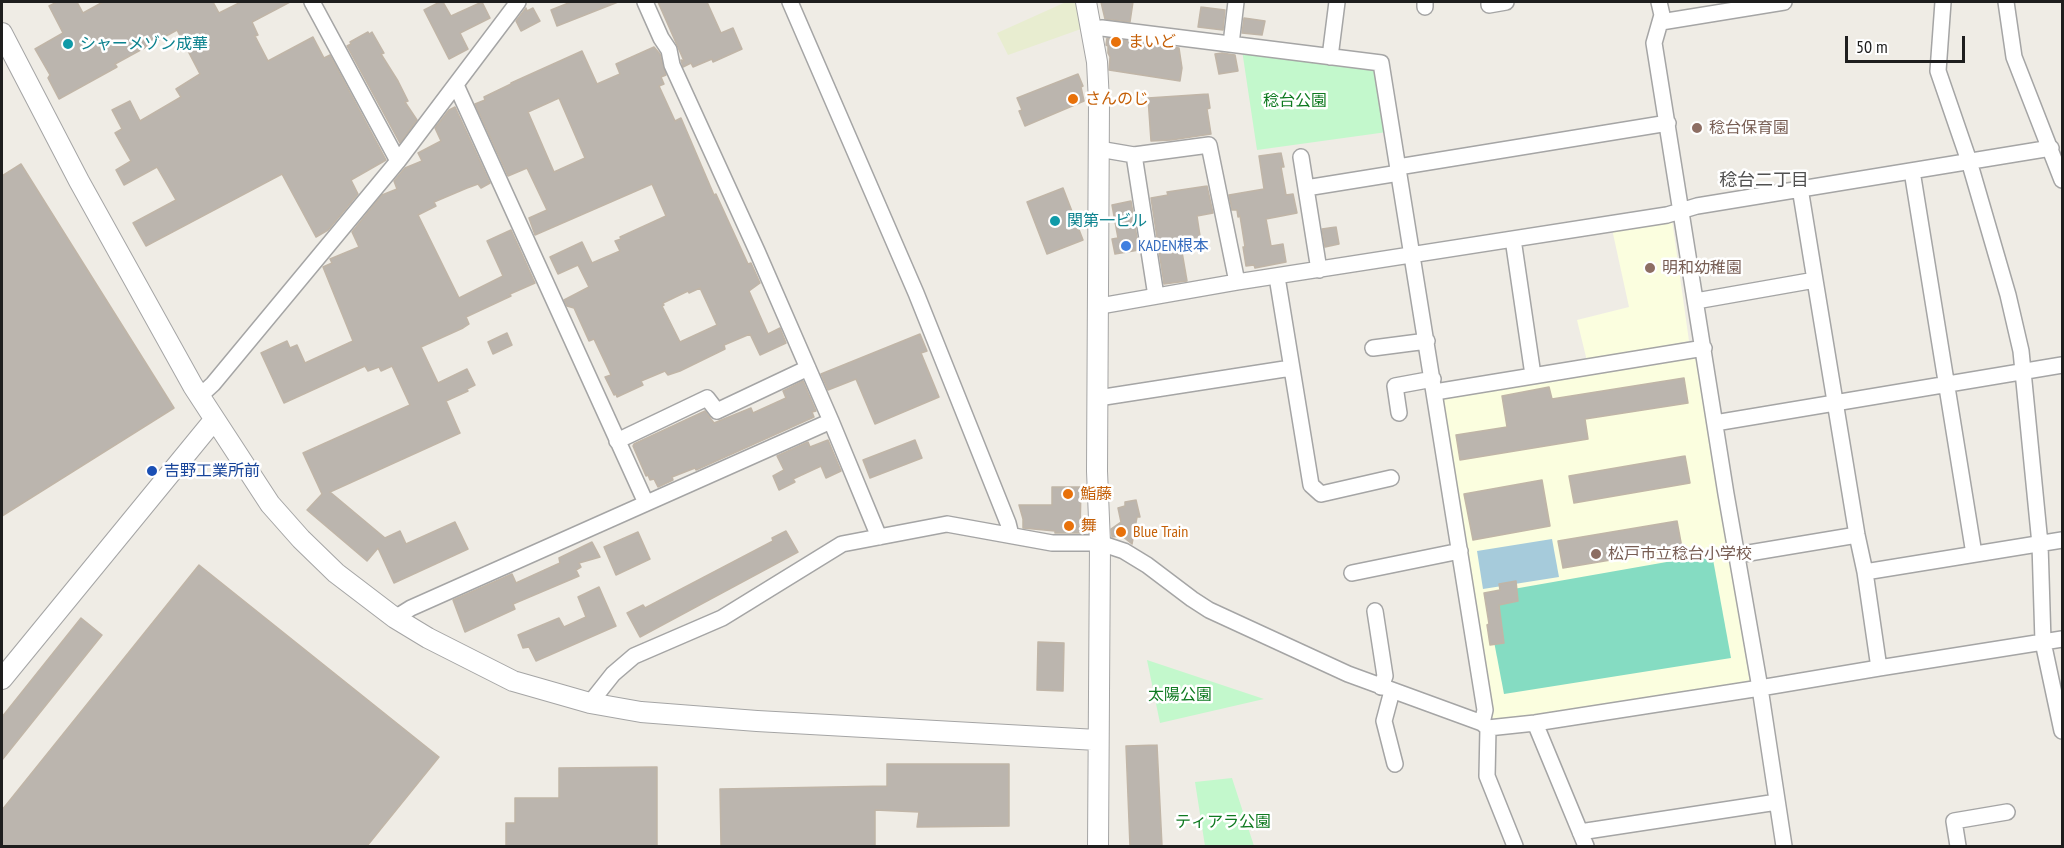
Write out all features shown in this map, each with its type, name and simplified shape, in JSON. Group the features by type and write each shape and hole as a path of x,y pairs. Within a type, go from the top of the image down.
{"street":[{"path":"312,2 398,161"},
{"path":"200,396 213,384 398,161 518,2"},
{"path":"645,2 669,50 672,65 808,368 879,537"},
{"path":"790,2 889,228 1011,535"},
{"path":"1086,2 1098,78 1097,471 1100,543 1098,846"},
{"path":"1231,44 1236,2"},
{"path":"1330,57 1336,2"},
{"path":"1489,2 1489,5 1506,2"},
{"path":"1659,2 1662,15 1654,43 1784,846"},
{"path":"1660,22 1784,2"},
{"path":"1943,2 1938,71 1969,161 2008,295 2021,351 2040,544 2043,642 2062,731"},
{"path":"2007,2 2014,57 2062,180"},
{"path":"1092,29 1102,28 1381,63 1485,710 1487,776 1515,846"},
{"path":"2,33 79,181 200,396 270,504 336,573 428,639 513,681 590,702 641,712 757,721 1097,740"},
{"path":"456,85 646,504"},
{"path":"1306,188 1668,123"},
{"path":"1099,149 1134,155 1209,145 1237,282"},
{"path":"1098,308 1237,282 1667,215 1697,206 1800,188 2051,148"},
{"path":"1134,155 1156,296"},
{"path":"1301,157 1319,270"},
{"path":"1912,171 1974,554"},
{"path":"1800,188 1880,669"},
{"path":"1513,239 1533,375"},
{"path":"1277,277 1311,485 1321,494 1390,478"},
{"path":"1696,301 1815,280"},
{"path":"1373,348 1427,341"},
{"path":"1399,414 1395,386 1434,386 1533,375 1704,348"},
{"path":"1715,423 2062,365"},
{"path":"617,441 707,399 717,411 808,368"},
{"path":"1098,399 1291,368"},
{"path":"2,680 214,420"},
{"path":"396,618 411,608 831,421"},
{"path":"590,702 613,674 634,656 722,618 842,544 947,524 1052,543 1100,543 1124,551 1209,610 1312,658 1387,689 1485,725 1535,723 2062,639"},
{"path":"1737,555 1857,535"},
{"path":"1865,572 2062,540"},
{"path":"1352,573 1460,551"},
{"path":"1375,611 1387,689 1384,721 1395,764"},
{"path":"1535,723 1583,839 1777,802"},
{"path":"1958,846 1954,821 2007,812"}],"shaded area":[{"path":"1066,2 1075,2 1081,29 1008,55 997,33"},
{"name":"明和幼稚園","path":"1672,220 1689,341 1587,361 1577,320 1629,307 1612,229"},
{"name":"松戸市立稔台小学校","path":"1688,355 1696,360 1750,683 1497,721 1492,718 1439,401 1444,395"}],"green space":[{"name":"稔台公園","path":"1242,50 1376,67 1387,132 1257,150"},
{"path":"1712,554 1731,658 1504,694 1485,594"},
{"name":"太陽公園","path":"1147,660 1264,699 1160,723"},
{"name":"ティアラ公園","path":"1232,778 1254,846 1205,846 1195,782"}],"water":[{"path":"1552,539 1559,577 1483,589 1477,551"}],"building":[{"path":"57,2 77,2 83,13 103,2 213,2 219,13 241,2 290,2 252,22 258,35 255,36 268,61 313,37 324,58 330,55 386,160 351,180 358,194 328,230 316,237 282,174 146,246 133,223 176,200 157,167 124,185 116,170 131,161 115,133 122,129 112,110 130,101 140,121 181,97 176,89 200,74 177,30 115,64 117,67 59,99 48,78 50,75 35,49 63,33 49,6"},
{"path":"443,2 451,16 482,2 490,18 460,33 468,49 449,59 424,10"},
{"path":"571,2 618,2 557,26 551,10"},
{"path":"658,2 707,2 721,33 733,28 742,49 713,62 712,59 693,67 691,63 683,67 681,60 684,61"},
{"path":"1101,2 1133,2 1130,22 1105,19"},
{"path":"1201,7 1225,10 1223,30 1198,27"},
{"path":"526,8 527,11 533,8 540,21 521,31 516,21"},
{"path":"1244,18 1265,21 1262,35 1242,33"},
{"path":"368,32 369,34 372,32 384,53 381,54 398,81 408,101 405,102 417,120 400,143 347,46"},
{"path":"1107,38 1179,48 1182,68 1180,81 1109,70 1110,57 1106,45"},
{"path":"654,47 660,54 666,75 661,77 664,84 659,86 675,121 681,118 714,195 716,194 748,264 751,263 760,283 749,291 768,334 780,328 786,343 760,355 750,334 724,345 725,349 680,371 668,375 665,371 641,381 643,385 617,397 605,377 611,375 594,339 589,341 574,308 567,306 564,300 589,287 578,265 558,274 550,257 582,242 592,263 620,251 615,241 621,239 620,237 666,216 652,184 535,235 529,218 547,210 527,168 508,176 475,104 511,83 582,51 597,84 620,74 616,64","holes":["559,98 585,158 554,172 528,112","700,288 717,325 680,342 662,306 663,303"]},
{"path":"1215,54 1235,55 1238,71 1219,74"},
{"path":"1078,74 1083,86 1081,87 1084,101 1025,126 1017,98"},
{"path":"1208,94 1210,108 1207,109 1211,134 1151,141 1148,98"},
{"path":"455,107 490,183 481,188 478,184 434,202 436,206 418,215 459,298 503,276 487,241 511,230 535,283 466,317 469,324 463,328 421,347 438,383 467,369 475,385 467,389 468,391 446,401 460,433 330,492 385,538 400,531 406,544 455,522 468,549 394,583 378,548 367,561 307,510 322,494 303,453 410,405 392,366 381,371 379,367 368,371 365,366 284,403 261,353 287,341 290,348 297,345 305,363 353,341 323,267 332,263 330,259 359,247 352,232 382,195 397,189 394,181 405,168 422,161 418,153 441,141 435,128 449,110"},
{"path":"1281,153 1286,195 1293,194 1297,213 1266,219 1271,246 1283,244 1286,262 1255,268 1254,265 1246,266 1240,216 1238,217 1237,210 1232,210 1229,195 1264,189 1259,156"},
{"path":"21,164 174,408 2,516 2,176"},
{"path":"1207,186 1213,213 1197,216 1202,249 1182,252 1187,281 1164,284 1151,198 1168,195 1167,192"},
{"name":"関第一ビル","path":"1063,188 1083,240 1047,254 1027,202"},
{"path":"1131,201 1139,250 1115,254 1112,239 1118,238 1112,205"},
{"path":"1336,227 1339,244 1325,247 1322,229"},
{"path":"507,333 512,345 493,354 488,342"},
{"path":"920,334 927,351 921,353 939,397 875,424 856,379 828,390 821,374"},
{"path":"1684,378 1688,403 1585,419 1588,439 1460,460 1456,435 1507,427 1502,396 1549,387 1552,399"},
{"path":"803,381 816,411 812,412 814,417 696,470 695,468 672,477 673,480 658,487 654,479 650,480 648,475 646,476 634,444 705,411 714,423 751,408 753,413 786,398 783,391"},
{"path":"828,440 841,471 826,478 821,466 793,479 795,482 779,490 773,476 784,470 777,456 808,442 810,447"},
{"path":"915,440 922,458 870,478 863,460"},
{"path":"1685,456 1690,483 1574,503 1569,476"},
{"path":"1542,480 1550,526 1473,540 1464,494"},
{"path":"1052,487 1081,487 1080,533 1055,533 1055,531 1023,528 1019,505 1052,505"},
{"path":"1136,500 1140,517 1137,517 1132,544 1122,536 1112,537 1111,529 1121,522 1118,508 1125,506 1125,502"},
{"path":"1677,521 1682,548 1563,568 1558,541"},
{"path":"786,531 798,552 640,637 627,613 643,605 645,608 773,541 772,538"},
{"path":"638,532 650,559 616,575 604,547"},
{"path":"592,542 600,557 579,563 581,567 576,570 579,576 513,604 515,609 465,632 453,600 512,574 516,583 560,563 559,558"},
{"path":"199,565 439,757 367,846 2,846 2,810"},
{"path":"1516,581 1518,601 1499,605 1504,643 1490,645 1484,593 1500,590 1499,584"},
{"path":"599,587 616,626 536,661 529,647 523,648 518,635 559,618 564,627 586,617 578,597"},
{"path":"81,618 102,635 2,760 2,717"},
{"path":"1038,642 1064,643 1063,691 1037,690"},
{"path":"1157,745 1162,846 1130,846 1126,746"},
{"path":"887,764 1009,764 1009,826 917,827 919,812 875,810 875,846 721,846 720,789 887,786"},
{"path":"657,767 657,846 506,846 506,823 515,823 515,798 559,798 559,768"}],"place":[{"name":"まいど","path":"1116,42"},
{"name":"シャーメゾン成華","path":"68,44"},
{"name":"さんのじ","path":"1073,99"},
{"name":"稔台保育園","path":"1697,128"},
{"name":"関第一ビル","path":"1055,221"},
{"name":"KADEN根本","path":"1126,246"},
{"name":"明和幼稚園","path":"1650,268"},
{"name":"吉野工業所前","path":"152,471"},
{"name":"鮨藤","path":"1068,494"},
{"name":"舞","path":"1069,526"},
{"name":"Blue Train","path":"1121,532"},
{"name":"松戸市立稔台小学校","path":"1596,554"}],"district":[{"name":"稔台二丁目","path":"1764,181"}]}
